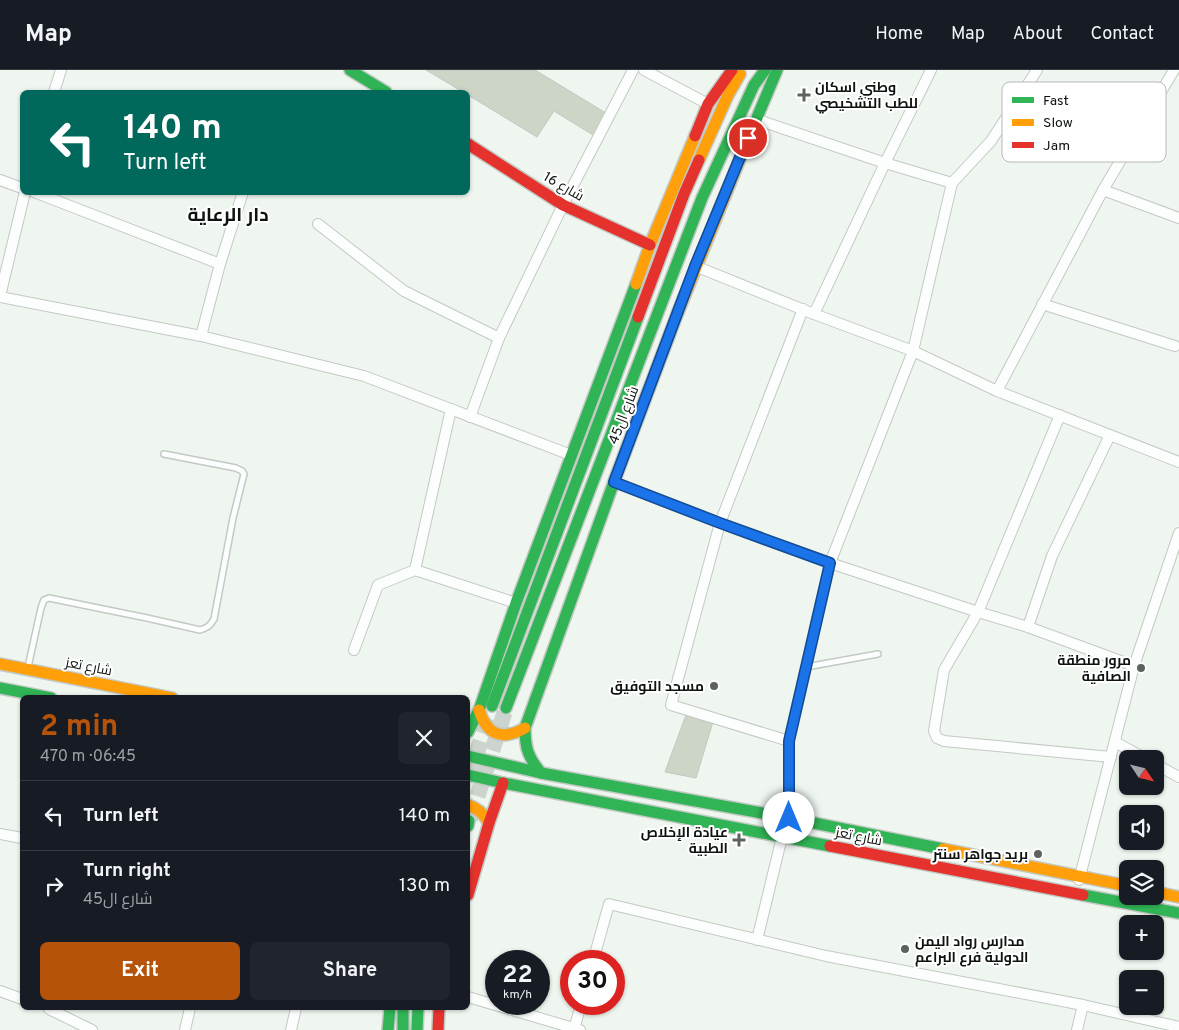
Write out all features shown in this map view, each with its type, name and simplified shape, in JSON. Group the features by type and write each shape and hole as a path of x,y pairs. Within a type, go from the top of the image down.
{"main road":[{"path":"350,70 364,74 384,90"},
{"path":"470,728 479,710 516,603 650,245 708,104 732,70"},
{"name":"شارع ال45","path":"492,706 684,194 728,95 742,70"},
{"name":"شارع ال45","path":"506,708 702,198 754,85 765,70"},
{"name":"شارع ال45","path":"541,773 529,759 525,743 525,728 695,266 777,70"},
{"name":"شارع 16","path":"470,145 563,205 650,245"},
{"name":"شارع تعز","path":"0,664 157,695"},
{"path":"0,688 36,695"},
{"path":"479,710 482,720 488,729 496,734 507,736 517,734 525,728"},
{"name":"شارع تعز","path":"470,756 541,773 789,818 1119,884"},
{"name":"شارع تعز","path":"470,775 1179,913"},
{"path":"470,888 503,783"},
{"path":"470,806 485,815 489,823"},
{"path":"1164,894 1179,897"},
{"path":"388,1030 390,1010"},
{"path":"403,1010 403,1030"},
{"path":"417,1030 418,1010"},
{"path":"438,1030 439,1010"}],"street":[{"path":"55,90 61,70"},
{"path":"470,417 499,338 563,205 633,70"},
{"path":"644,70 708,104"},
{"path":"814,314 931,70"},
{"path":"1029,82 1037,70"},
{"path":"1166,84 1174,70"},
{"path":"755,119 885,163 952,183"},
{"path":"789,818 789,741 830,563 913,352 952,183 991,141 1002,124"},
{"path":"997,391 1120,162"},
{"path":"0,180 20,187"},
{"path":"1103,190 1179,218"},
{"path":"25,195 0,297 201,336 364,376 571,456"},
{"path":"42,195 220,264"},
{"path":"201,336 220,264 242,195"},
{"path":"318,224 404,291 499,338"},
{"path":"695,266 913,352 997,391 1179,462"},
{"path":"1042,304 1175,346"},
{"path":"789,741 671,705 720,523 803,309"},
{"path":"416,570 451,409"},
{"path":"1060,415 978,612 944,670 934,731 937,738 944,741 1111,757"},
{"path":"1028,627 1052,556 1110,435"},
{"path":"614,482 830,563 1028,627 1134,666"},
{"path":"1076,893 1134,666 1179,533"},
{"path":"354,650 378,585 416,570 516,603"},
{"path":"1115,742 1130,750"},
{"path":"1164,769 1179,777"},
{"path":"0,834 20,838"},
{"path":"757,940 782,837"},
{"path":"596,950 609,904 826,956 1083,1005 1179,1027"},
{"path":"0,991 20,998"},
{"path":"470,998 576,1029 579,1015"},
{"path":"1077,1030 1083,1005"},
{"path":"52,1010 92,1030"},
{"path":"185,1030 190,1010"},
{"path":"291,1030 296,1010"}],"lane":[{"path":"28,669 41,608 44,600 49,598 200,630 206,629 211,624 214,619 233,518 244,474 236,468 164,454"},
{"path":"806,667 878,654"}],"building":[{"path":"426,70 535,70 606,113 593,135 554,111 537,137 470,96 470,90 460,90"},
{"path":"687,712 713,722 696,778 665,772"}],"tunnel":[{"path":"470,819 506,708"},
{"path":"470,773 490,713"}],"traffic: fast":[{"path":"350,70 383,90"},
{"path":"506,708 702,198 754,85 765,70"},
{"path":"748,139 777,70"},
{"path":"470,728 479,710 516,603 636,284"},
{"path":"541,773 528,752 525,728 678,312"},
{"path":"492,706 638,317"},
{"path":"0,688 36,695"},
{"path":"470,756 541,773 789,818 943,849"},
{"path":"470,775 830,846"},
{"path":"1083,895 1179,913"},
{"path":"388,1030 390,1010"},
{"path":"403,1010 403,1030"},
{"path":"417,1030 418,1010"}],"traffic: slow":[{"path":"699,160 728,95 740,74"},
{"path":"636,284 695,136"},
{"path":"678,312 748,139"},
{"path":"0,664 157,695"},
{"path":"479,710 486,725 496,733 502,735 509,734 525,728"},
{"path":"470,806 480,812 489,823"},
{"path":"943,849 1119,884"},
{"path":"1164,894 1179,897"}],"traffic: jam":[{"path":"695,136 708,104 732,70"},
{"path":"470,145 563,205 650,245"},
{"path":"638,317 684,194 699,160"},
{"path":"470,888 503,783"},
{"path":"830,846 1083,895"},
{"path":"438,1030 439,1010"}],"place":[{"name":"وطني اسكان للطب التشخيصي","path":"804,95"},
{"name":"مرور منطقة الصافية","path":"1141,668"},
{"name":"مسجد التوفيق","path":"714,686"},
{"name":"عيادة الإخلاص الطبية","path":"739,840"},
{"name":"بريد جواهر سنتر","path":"1038,854"},
{"name":"مدارس رواد اليمن الدولية فرع البراعم","path":"905,949"}],"district":[{"name":"دار الرعاية","path":"228,214"}],"route":[{"path":"748,138 695,266 614,482 830,563 789,741 789,818"}]}
